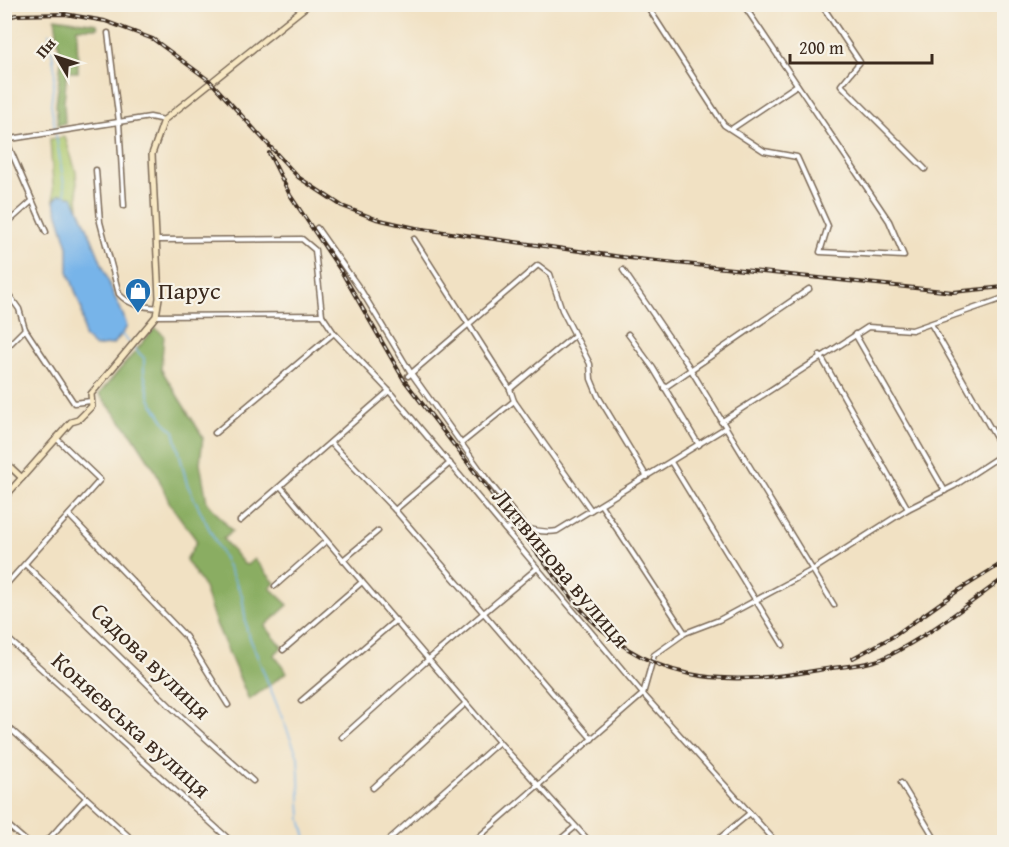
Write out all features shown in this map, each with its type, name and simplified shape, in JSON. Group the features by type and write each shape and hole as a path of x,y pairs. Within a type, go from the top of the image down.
{"main road":[{"path":"4,498 71,422 78,420 92,406 92,398 156,316 158,240 152,154 164,120 309,4"},
{"path":"4,461 22,477"}],"street":[{"path":"646,4 724,125 733,128 764,151 796,157 828,226 820,252 904,256 889,221 743,4"},
{"path":"821,4 860,62 841,85 925,169"},
{"path":"108,33 120,122 124,206"},
{"path":"733,128 797,85"},
{"path":"46,232 5,140 150,117 164,120"},
{"path":"96,170 100,222 119,294 126,302 134,305 158,308"},
{"path":"4,226 32,201"},
{"path":"317,228 362,292 409,374 525,527"},
{"path":"156,316 322,315 315,250 303,239 158,240"},
{"path":"414,239 471,323 510,389 513,401 591,510"},
{"path":"409,374 538,265 550,274 562,310 590,364 591,379 598,396 647,477"},
{"path":"623,270 690,368 834,605"},
{"path":"4,288 19,309 25,329 74,402 92,398"},
{"path":"664,388 690,368 809,289"},
{"path":"722,422 820,355 868,327 912,330 1005,298"},
{"name":"Литвинова вулиця","path":"322,315 334,333 450,463 536,569 643,694 776,843"},
{"path":"473,843 643,694 654,655 685,633 718,620 814,569 908,509 945,491 1000,456 1004,450 931,324"},
{"path":"4,350 25,329"},
{"path":"215,433 334,333"},
{"path":"510,389 574,334"},
{"path":"628,334 699,445"},
{"path":"855,334 945,491"},
{"path":"4,340 10,344"},
{"path":"820,355 908,509"},
{"path":"240,521 389,392"},
{"path":"462,443 513,401"},
{"path":"505,529 516,525 554,532 725,428"},
{"path":"4,587 100,480 56,438"},
{"path":"332,443 395,510 482,615 592,739"},
{"path":"671,462 783,645"},
{"path":"395,510 450,463"},
{"path":"281,487 499,742 590,843"},
{"path":"601,505 685,633"},
{"path":"69,515 186,637 228,705"},
{"path":"343,560 378,531"},
{"path":"275,586 326,541"},
{"name":"Садова вулиця","path":"26,565 171,707 253,781"},
{"path":"342,737 429,658 536,569"},
{"path":"283,650 362,582"},
{"path":"302,702 396,620"},
{"name":"Коняєвська вулиця","path":"4,635 232,843"},
{"path":"373,788 466,703"},
{"path":"4,723 135,843"},
{"path":"386,843 499,742"},
{"path":"901,783 937,843"},
{"path":"46,843 86,798"},
{"path":"715,843 750,813"},
{"path":"4,822 27,843"},
{"path":"557,843 575,827"}],"green space":[{"path":"55,18 97,24 98,28 77,28 78,72 67,72 64,102 65,123 58,125 56,105 61,61"},
{"path":"65,137 76,172 79,210 72,197 63,195 56,197 54,201 50,139"},
{"path":"155,328 164,335 161,369 203,437 200,463 207,502 232,531 223,539 244,564 247,565 254,559 275,583 270,588 288,605 265,626 282,647 274,655 287,672 249,700 215,621 203,585 186,560 197,541 170,504 155,470 133,436 99,394"}],"water":[{"path":"60,194 73,197 124,317 127,327 114,344 95,347 84,337 82,310 68,271 68,246 54,201"}],"waterway":[{"path":"49,33 55,71 51,104 66,197"},
{"path":"121,334 130,343"},
{"path":"133,347 144,358 144,373 150,399 166,424 174,431 187,484 242,595 247,631 298,757 301,819 307,842"}],"railway":[{"path":"4,18 16,15 65,14 105,21 153,39 210,81 298,177 342,206 376,219 416,228 629,258 953,292 1004,287"},
{"path":"269,153 290,195 341,271 404,380 577,605 603,631 631,651 658,665 718,678 783,675 862,664 886,657 917,640 1004,578"},
{"path":"853,658 894,636 956,592 1004,562"}],"place":[{"name":"Парус","path":"138,314"}]}
